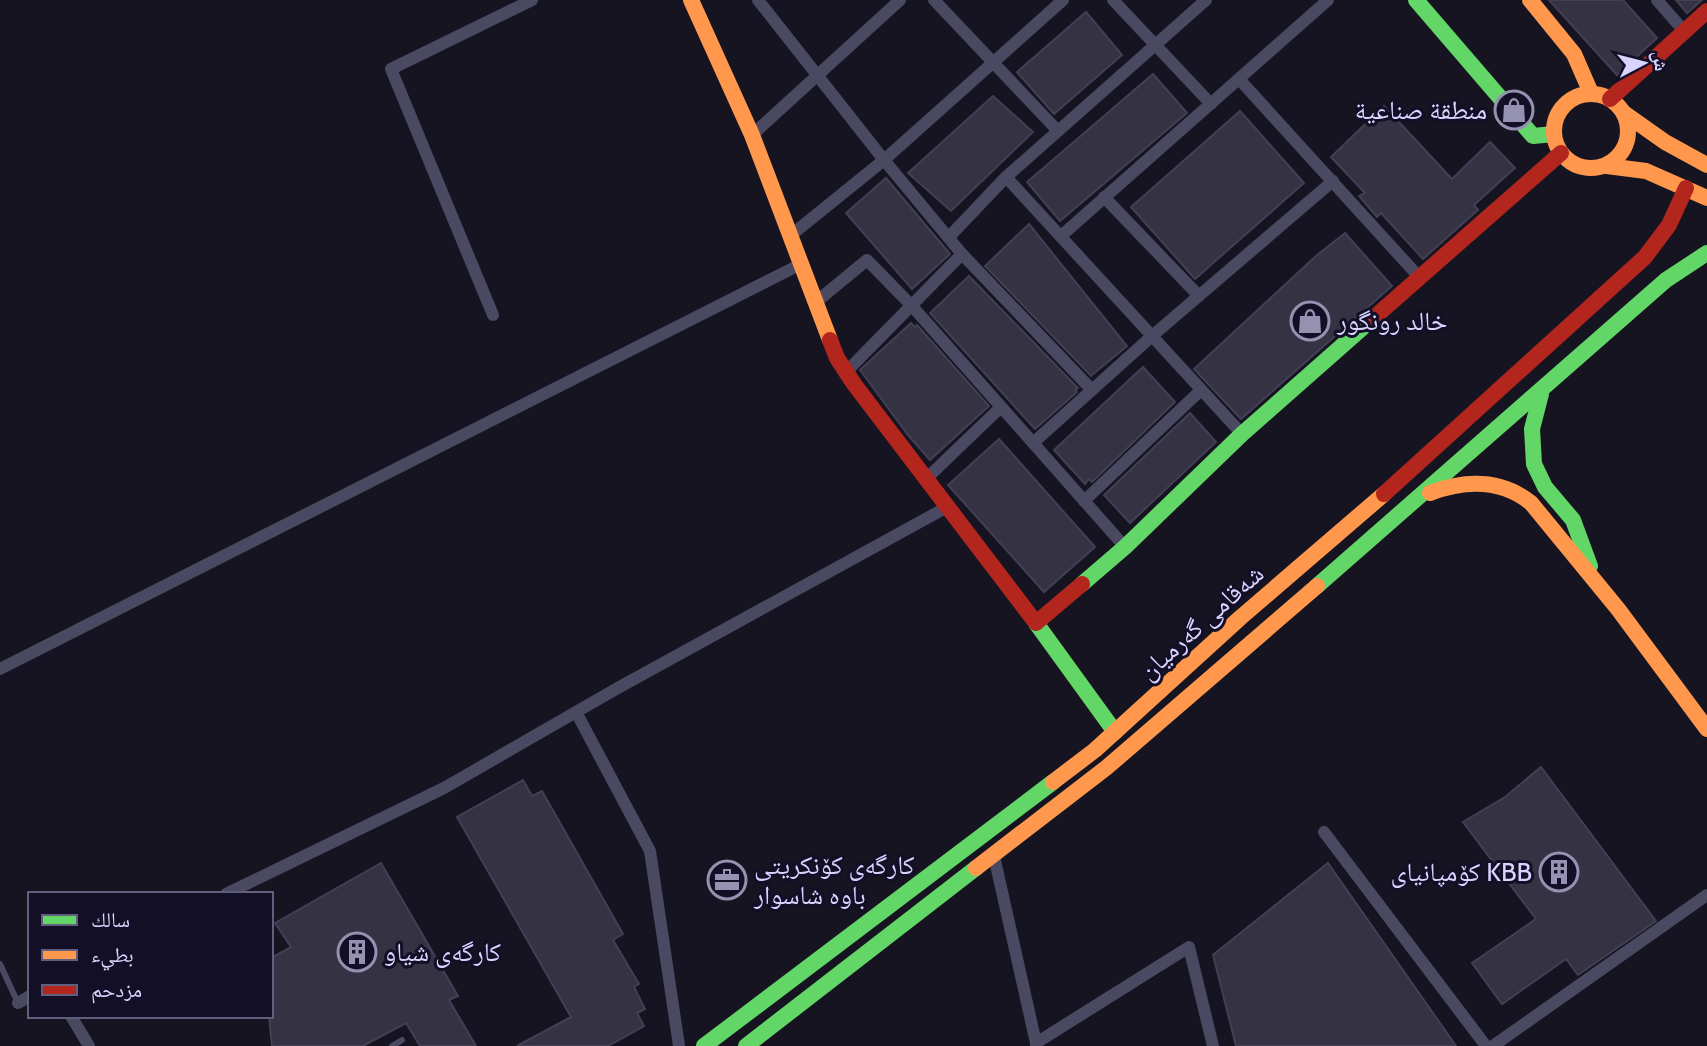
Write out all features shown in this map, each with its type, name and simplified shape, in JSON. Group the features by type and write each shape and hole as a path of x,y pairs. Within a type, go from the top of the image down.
{"main road":[{"path":"691,0 752,135 837,358 1115,732"},
{"path":"1416,0 1534,136 1554,134"},
{"path":"1530,0 1578,58 1586,73 1591,93"},
{"path":"1610,99 1707,11"},
{"path":"1707,165 1656,136 1624,113 1610,99 1591,93 1581,95 1563,106 1554,124 1554,134 1561,153 1577,166 1597,168 1627,165 1643,169 1707,198"},
{"path":"1606,166 1622,153 1627,144 1629,133 1624,113"},
{"path":"1036,623 1125,547 1242,434 1561,153"},
{"name":"شەقامی گەرمیان","path":"704,1046 1002,822 1115,732 1256,604 1408,474 1646,257 1679,207 1686,188"},
{"name":"شەقامی گەرمیان","path":"746,1046 1106,768 1666,280 1707,253"},
{"path":"1613,287 1633,310"},
{"path":"1543,389 1532,416 1532,452 1536,471 1576,523 1592,574"},
{"path":"1419,498 1448,485 1466,482 1488,483 1525,499 1538,510 1592,574 1707,729"},
{"path":"1256,604 1273,624"}],"street":[{"path":"493,315 391,69 532,0"},
{"path":"758,0 962,254 1092,390"},
{"path":"752,135 900,0"},
{"path":"934,0 1058,131"},
{"path":"790,236 884,160 1063,0"},
{"path":"1113,0 1211,104"},
{"path":"949,237 1006,177 1206,0"},
{"path":"1061,236 1328,0"},
{"path":"1657,0 1684,31"},
{"path":"1239,79 1420,278"},
{"path":"1006,177 1242,434"},
{"path":"1033,443 1152,336 1333,181"},
{"path":"1104,197 1199,296"},
{"path":"846,372 962,254"},
{"path":"816,302 867,261 912,306 1125,547"},
{"path":"0,669 801,264"},
{"path":"1084,500 1201,390"},
{"path":"927,478 1001,407"},
{"path":"230,892 444,788 949,506"},
{"path":"576,712 650,851 680,1046"},
{"path":"1324,832 1486,1046"},
{"path":"994,856 1036,1045 1189,947 1213,1046"},
{"path":"1493,1046 1707,895"},
{"path":"72,1018 89,1046"}],"lane":[{"path":"0,964 24,1000"},
{"path":"392,1046 401,1040"}],"building":[{"path":"1549,0 1623,0 1657,38 1617,75"},
{"path":"1676,0 1702,0 1687,13"},
{"path":"1086,12 1122,55 1054,114 1017,72"},
{"path":"1153,74 1187,113 1060,221 1027,182"},
{"path":"993,96 1033,132 951,211 908,173"},
{"path":"1384,106 1452,179 1490,142 1515,168 1474,205 1478,210 1423,259 1381,213 1377,217 1359,196 1365,193 1331,157"},
{"path":"1240,111 1304,183 1195,279 1131,207"},
{"path":"886,178 950,254 912,289 846,213"},
{"path":"1029,224 1127,346 1091,376 985,266"},
{"path":"1345,233 1392,286 1241,419 1194,369 1317,255"},
{"path":"969,276 1078,388 1075,390 1077,392 1035,429 930,313"},
{"path":"911,323 915,327 917,325 989,406 930,460 860,370"},
{"path":"1143,367 1175,402 1092,482 1089,479 1085,484 1054,450"},
{"path":"1190,413 1216,442 1130,523 1104,495"},
{"path":"999,439 1095,547 1044,592 948,485"},
{"name":"کۆمپانیای KBB","path":"1541,767 1656,921 1578,975 1566,959 1502,1004 1472,963 1536,919 1463,822 1505,797"},
{"path":"523,780 532,796 542,791 623,934 613,940 639,984 634,987 645,1009 637,1013 644,1026 608,1046 517,1046 571,1017 457,817"},
{"name":"کارگەی شیاو","path":"381,863 458,996 449,1000 476,1046 420,1046 406,1023 363,1046 272,1046 269,1018 273,1018 273,957 291,947 275,923"},
{"path":"1328,863 1456,1046 1236,1046 1213,955"}],"traffic: fast":[{"path":"1416,0 1533,136 1554,134"},
{"path":"1317,586 1666,280 1707,253"},
{"path":"1082,584 1125,547 1242,434 1369,322"},
{"path":"1541,394 1532,429 1534,464 1545,487 1573,520 1590,566"},
{"path":"1036,623 1115,732"},
{"path":"704,1046 1053,782"},
{"path":"746,1046 976,868"}],"traffic: slow":[{"path":"691,0 752,135 830,340"},
{"path":"1530,0 1574,54 1591,93"},
{"path":"1584,94 1598,94 1612,100 1622,110 1628,131 1626,145 1612,162 1598,168 1584,168 1570,162 1560,152 1554,138 1554,124 1560,110 1570,100 1584,94"},
{"path":"1624,113 1665,142 1707,165"},
{"path":"1607,166 1646,171 1707,198"},
{"path":"1430,493 1456,486 1482,484 1507,489 1531,503 1618,609 1707,729"},
{"path":"1053,782 1095,750 1240,618 1384,494"},
{"path":"976,868 1106,768 1317,586"}],"traffic: jam":[{"path":"1610,99 1707,11"},
{"path":"1369,322 1561,153"},
{"path":"1384,494 1645,257 1669,225 1686,188"},
{"path":"830,340 837,358 854,384 1036,623 1082,584"}],"place":[{"name":"منطقة صناعية","path":"1514,110"},
{"name":"خالد رونگور","path":"1310,321"},
{"name":"کۆمپانیای KBB","path":"1559,872"},
{"name":"کارگەی کۆنکریتی باوە شاسوار","path":"727,880"},
{"name":"کارگەی شیاو","path":"357,952"}]}
